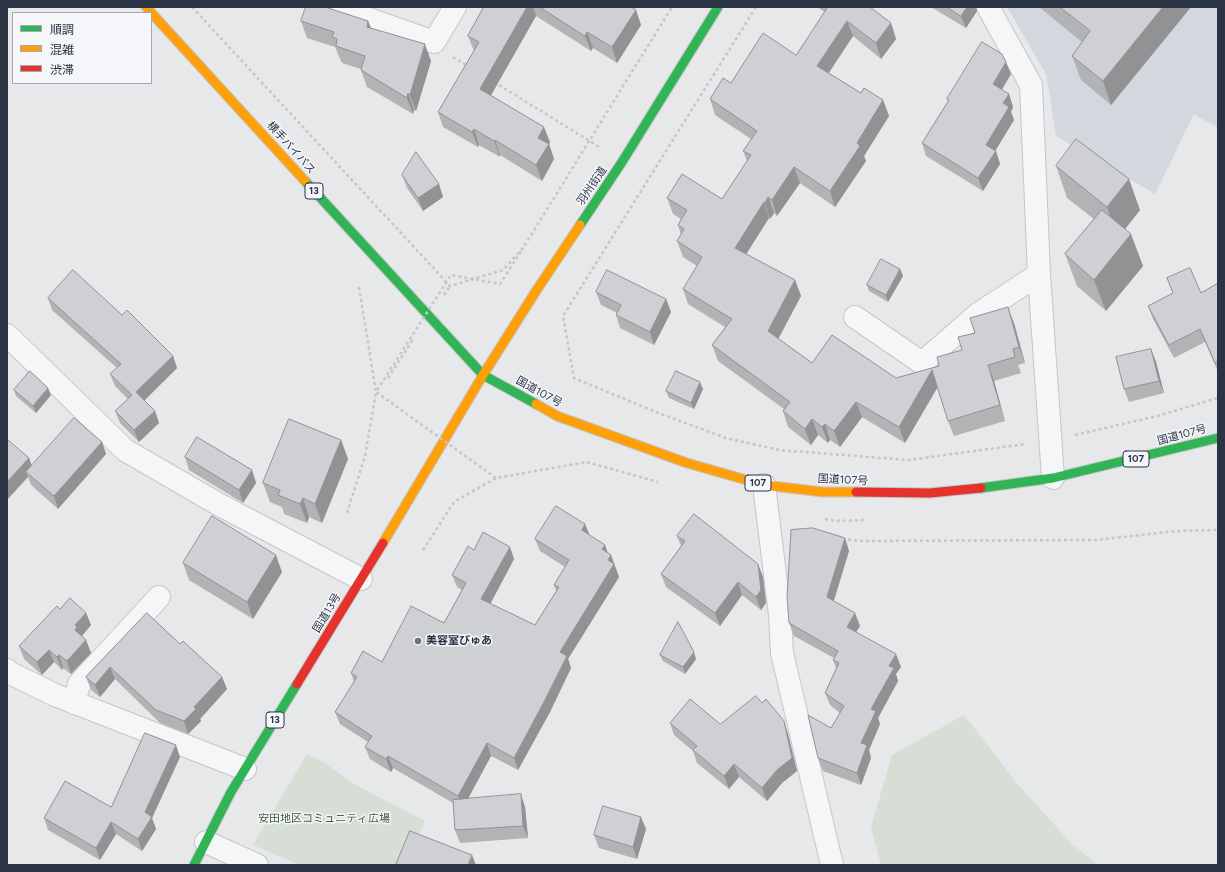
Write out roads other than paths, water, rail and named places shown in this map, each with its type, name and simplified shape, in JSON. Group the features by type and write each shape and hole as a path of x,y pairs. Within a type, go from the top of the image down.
{"main road":[{"name":"羽州街道","path":"483,375 536,291 622,162 718,7"},
{"name":"横手バイパス","path":"152,14 483,375"},
{"name":"国道107号","path":"483,375 557,416 687,463 764,485 823,492 930,493 990,487 1053,478 1218,438"},
{"name":"国道13号","path":"194,865 231,792 483,375"}],"street":[{"path":"335,7 434,42 455,7"},
{"path":"988,7 1031,85 1039,274 1053,478"},
{"path":"855,317 922,363 978,314 1039,274"},
{"path":"7,335 125,450 218,504 361,579"},
{"path":"764,485 780,615 782,653 832,865"},
{"path":"74,703 79,684 158,597"},
{"path":"7,670 10,673 74,703 245,769"},
{"path":"206,842 257,865"}],"place":[{"name":"美容室ぴゅあ","path":"418,641"}],"park label":[{"name":"安田地区コミュニティ広場","path":"324,819"}]}
